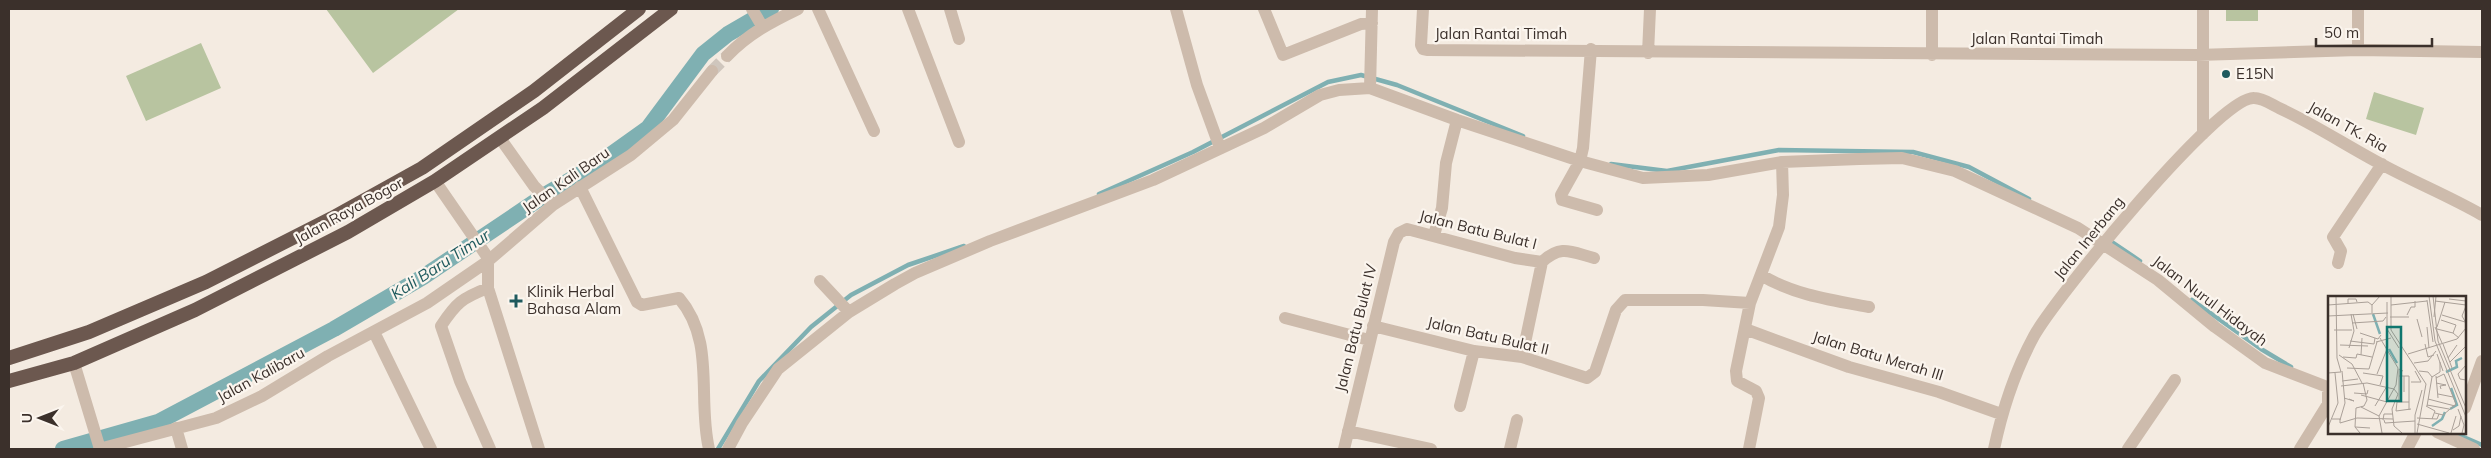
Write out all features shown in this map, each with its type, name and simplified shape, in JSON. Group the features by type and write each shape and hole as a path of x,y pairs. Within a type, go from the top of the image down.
{"highway":[{"name":"Jalan Raya Bogor","path":"9,358 89,332 206,282 332,218 422,168 555,75 639,9"},
{"name":"Jalan Raya Bogor","path":"9,381 74,362 196,310 348,232 435,181 500,138 566,92 671,9"},
{"path":"555,75 566,92"}],"street":[{"path":"727,56 743,40 762,26 798,9"},
{"path":"818,9 874,130"},
{"path":"908,9 959,142"},
{"path":"950,9 959,39"},
{"path":"1176,9 1197,85 1218,142"},
{"path":"1264,9 1283,55 1361,24 1372,23"},
{"path":"728,449 742,423 778,369 844,307 915,273 990,241 1153,180 1218,142 1264,128 1320,95 1339,90 1370,88 1372,9"},
{"name":"Jalan Rantai Timah","path":"1423,9 1421,45 1423,49 1932,55 2203,55 2358,50 2482,52"},
{"path":"1648,53 1650,9"},
{"path":"1932,9 1932,55"},
{"path":"2203,9 2203,134"},
{"path":"2358,9 2358,50"},
{"path":"752,10 762,26"},
{"path":"1591,50 1581,156 1561,195 1562,200 1597,210"},
{"name":"Jalan Kali Baru","path":"374,332 427,303 554,205 631,155 673,120 712,71"},
{"name":"Jalan Nurul Hidayah","path":"1370,88 1456,120 1581,156 1636,176 1658,178 1708,175 1782,162 1902,158 1955,171 2106,239 2215,327 2265,362 2328,388"},
{"name":"Jalan TK. Ria","path":"2203,134 2236,104 2244,100 2256,98 2298,117 2382,164 2482,215"},
{"path":"1434,235 1442,208 1446,163 1456,120"},
{"name":"Jalan Inerbang","path":"1994,449 2001,414 2034,336 2106,239 2203,134"},
{"path":"500,138 534,186 540,189 554,205"},
{"path":"1749,449 1759,398 1756,391 1737,381 1736,371 1750,303 1779,227 1783,194 1782,162"},
{"path":"2338,264 2341,251 2333,237 2382,164"},
{"path":"435,181 474,236 487,258 488,288 539,449"},
{"path":"580,187 637,302 642,305 679,298 699,332 704,370 704,422 709,449"},
{"name":"Jalan Batu Bulat I","path":"1399,233 1407,229 1515,258 1542,262 1522,357"},
{"name":"Jalan Batu Bulat IV","path":"1344,449 1369,340 1394,242 1399,233"},
{"path":"1542,262 1553,252 1560,250 1594,258"},
{"path":"1761,275 1783,288 1802,294 1869,307"},
{"path":"820,281 844,307"},
{"path":"488,288 465,297 452,310 441,326 460,381 490,449"},
{"name":"Jalan Batu Bulat II","path":"1373,326 1474,352 1522,357 1585,377 1591,377 1595,372 1620,303 1625,300 1664,299 1750,303"},
{"path":"1285,318 1369,340"},
{"name":"Jalan Batu Merah III","path":"1745,329 1849,367 1939,392 2001,414"},
{"path":"374,332 431,449"},
{"name":"Jalan Kalibaru","path":"99,447 216,418 262,396 328,356 374,332"},
{"path":"1460,406 1474,352"},
{"path":"2466,405 2482,361"},
{"path":"74,362 99,447"},
{"path":"2128,449 2175,380"},
{"path":"2300,449 2328,404"},
{"path":"1510,449 1517,420"},
{"path":"176,428 182,449"},
{"path":"1348,432 1431,449"},
{"path":"2407,449 2415,433"},
{"path":"2453,435 2469,448"}],"green space":[{"path":"326,9 459,9 373,73"},
{"path":"2226,9 2258,9 2258,21 2226,21"},
{"path":"201,43 221,88 146,121 126,76"},
{"path":"2374,92 2424,108 2416,135 2366,119"}],"waterway":[{"name":"Kali Baru Timur","path":"63,449 158,422 334,329 423,277 545,195 599,163 648,128 703,54 728,34 771,9"},
{"path":"1099,194 1193,152 1328,82 1361,75 1397,85 1523,136"},
{"path":"1611,164 1667,171 1779,150 1913,152 1969,167 2029,199"},
{"path":"2109,240 2140,261"},
{"path":"718,449 759,381 811,327 851,295 908,265 964,246"},
{"path":"2192,300 2261,349 2291,367"},
{"path":"2454,433 2482,445"}],"tunnel":[{"path":"712,71 727,56"}],"place":[{"name":"E15N","path":"2226,74"},
{"name":"Klinik Herbal Bahasa Alam","path":"516,301"}]}
